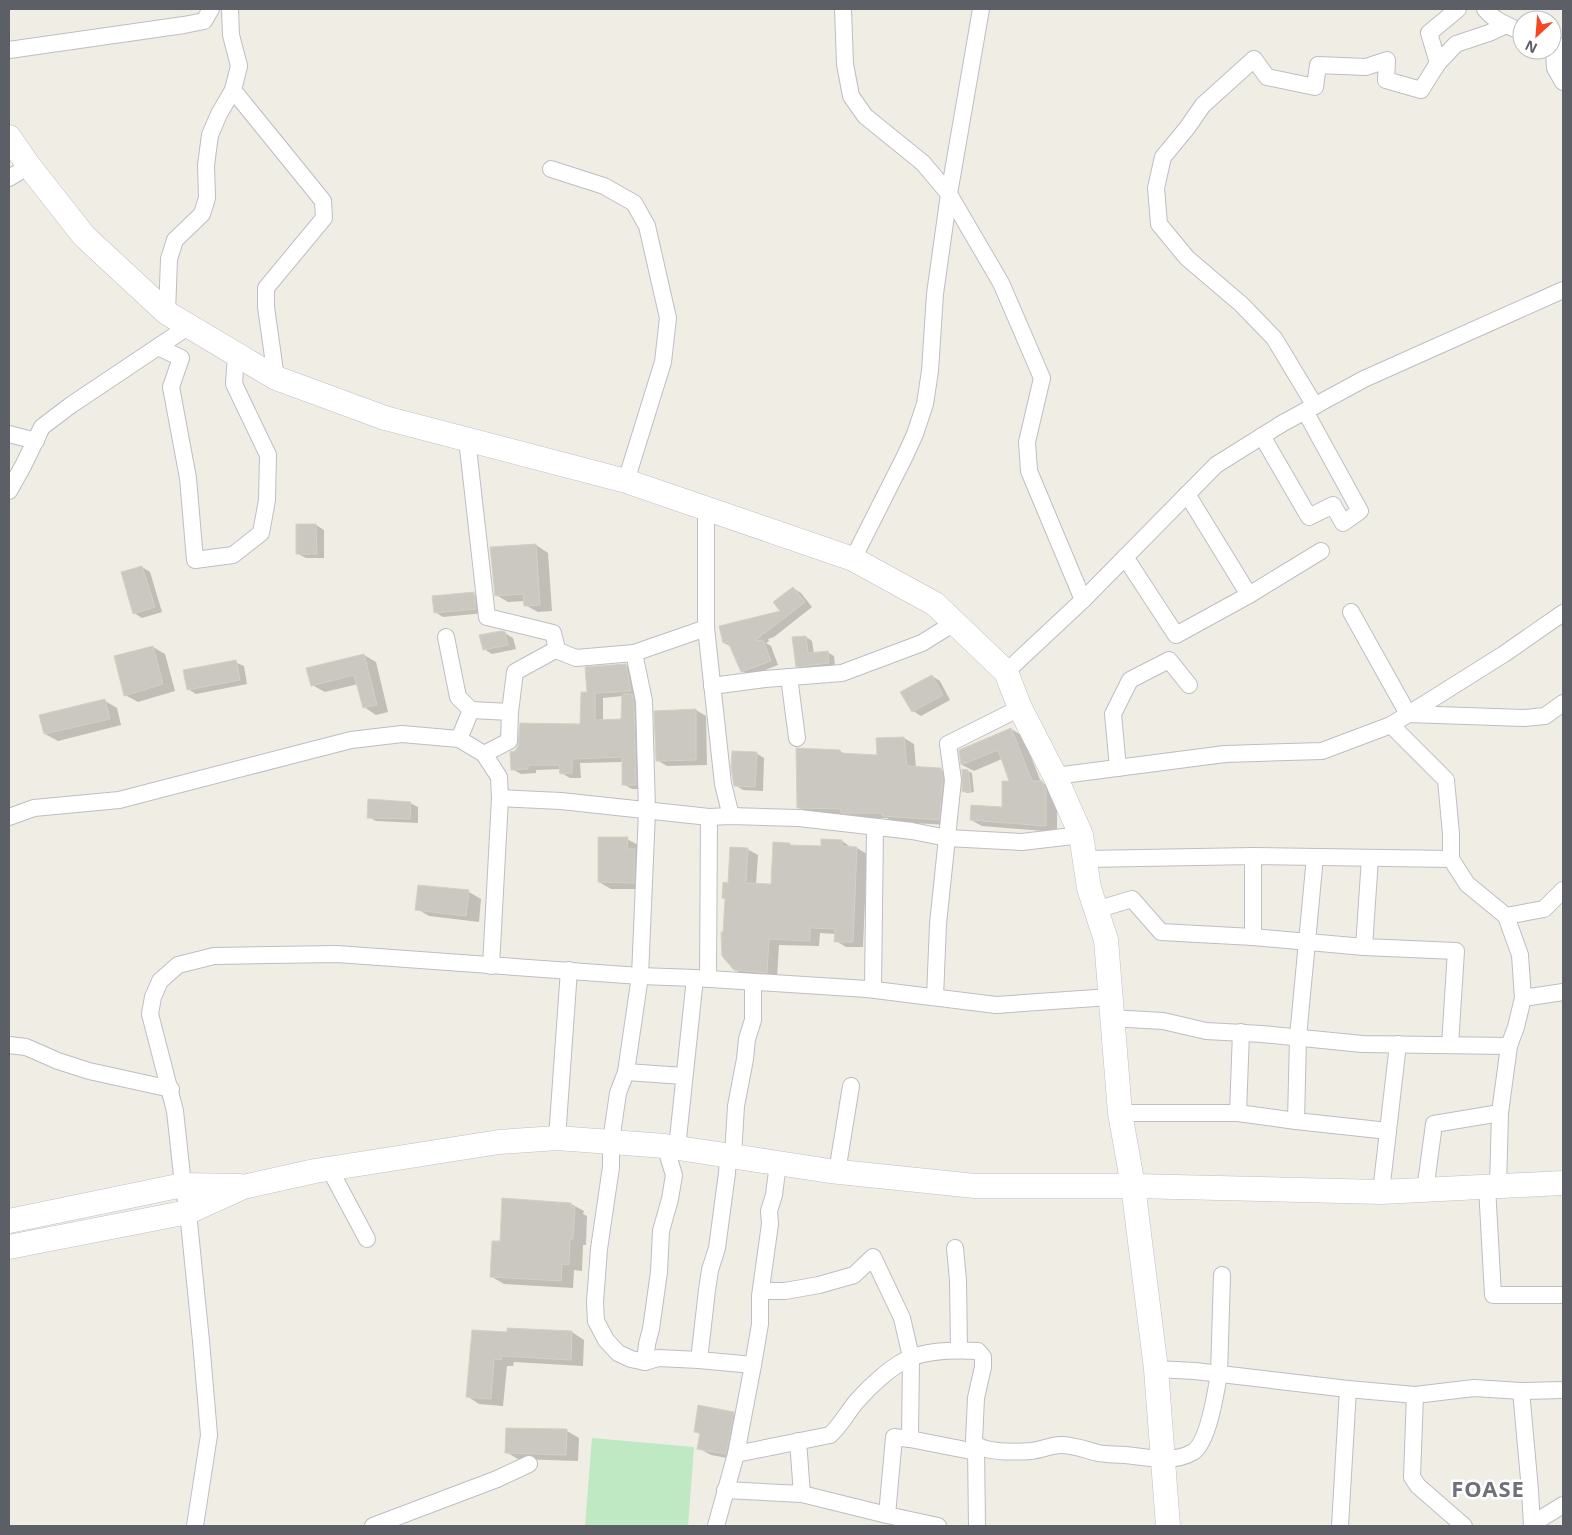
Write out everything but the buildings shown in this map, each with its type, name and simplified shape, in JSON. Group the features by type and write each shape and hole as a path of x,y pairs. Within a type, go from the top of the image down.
{"street":[{"path":"9,50 204,21 211,9"},
{"path":"167,313 170,259 176,240 202,214 208,198 206,165 210,135 233,90 240,66 231,35 230,9"},
{"path":"843,9 845,64 851,96 864,116 923,163 949,194 1001,283 1042,378 1027,442 1029,471 1083,600"},
{"path":"853,559 905,456 925,404 930,371 935,294 949,194 981,9"},
{"path":"1438,63 1430,33 1458,9"},
{"path":"1486,9 1490,15 1512,28"},
{"path":"1262,436 1309,517 1333,505 1342,523 1360,511 1274,338 1241,304 1187,258 1159,224 1156,188 1163,157 1203,105 1254,59 1267,77 1315,87 1318,65 1366,67 1388,60 1386,80 1421,90 1438,63 1456,44 1506,25"},
{"path":"1563,46 1554,51 1555,68 1563,82"},
{"path":"233,90 323,201 324,218 266,288 266,308 276,378"},
{"path":"9,137 29,166 84,236 167,313 276,378 385,418 626,481 853,559 935,604 1006,672 1020,708 1055,776 1081,835 1089,888 1106,940 1120,1113 1133,1186 1156,1369 1168,1526"},
{"path":"9,178 29,166"},
{"path":"551,169 604,186 634,203 648,226 668,318 663,362 626,481"},
{"path":"1006,672 1083,600 1216,465 1310,408 1364,379 1563,290"},
{"path":"9,491 42,427 190,326"},
{"path":"158,347 181,358 171,387 188,478 195,560 233,555 261,533 267,500 268,455 234,384 236,354"},
{"path":"9,434 36,441"},
{"path":"468,440 487,616 553,633 556,650"},
{"path":"1187,494 1248,594"},
{"path":"706,509 706,628 723,784 731,816"},
{"path":"1125,557 1176,635 1321,551"},
{"path":"1350,612 1408,714"},
{"path":"1055,776 1225,754 1322,751 1391,725 1504,654 1563,613"},
{"path":"712,686 842,673 922,644 954,623"},
{"path":"556,650 576,658 634,653 706,628"},
{"path":"446,637 458,697 471,710 510,712"},
{"path":"484,754 509,742 510,712 515,672 556,650"},
{"path":"634,653 644,701 647,811 640,976 626,1072 618,1093 611,1141 611,1168 599,1249 595,1302 596,1321 606,1340 618,1353 631,1359 645,1362 658,1358 699,1360 753,1365"},
{"path":"1118,768 1113,714 1130,680 1169,660 1189,685"},
{"path":"789,677 798,738"},
{"path":"1408,714 1524,718 1545,716 1563,703"},
{"path":"934,997 938,924 953,780 948,744 1020,708"},
{"path":"459,739 471,710"},
{"path":"1391,725 1446,780 1451,834 1451,859 1467,884 1506,916 1520,955 1523,998 1509,1046 1492,1187 1493,1295 1563,1295"},
{"path":"9,817 34,808 119,800 351,740 402,734 459,739 484,754 499,777 500,798 490,966"},
{"path":"500,798 561,801 709,818 731,816 800,818 912,831 947,838 1022,842 1081,835"},
{"path":"645,1362 659,1272 661,1232 668,1213 674,1175 671,1147 702,978 709,818"},
{"path":"873,989 875,827"},
{"path":"1085,859 1253,856 1451,859"},
{"path":"1253,856 1253,937"},
{"path":"1296,1121 1298,1037 1315,857"},
{"path":"1364,947 1370,858"},
{"path":"1506,916 1544,909 1563,890"},
{"path":"1096,910 1132,899 1161,932 1253,937 1364,947 1456,951 1450,1045"},
{"path":"195,1526 209,1435 188,1212 183,1185 175,1111 171,1089 150,1014 153,997 160,981 178,965 214,956 337,954 640,976 873,989 996,1004 1111,1008 1206,1031 1241,1032 1362,1044 1509,1046"},
{"path":"557,1138 569,970"},
{"path":"699,1360 707,1290 717,1248 731,1156 736,1106 747,1039 753,1020 753,982"},
{"path":"1523,998 1563,992"},
{"path":"1238,1113 1241,1032"},
{"path":"9,1034 26,1047 58,1061 89,1071 171,1089"},
{"path":"1381,1192 1398,1044"},
{"path":"9,1045 26,1047"},
{"path":"626,1072 684,1076"},
{"path":"837,1172 851,1086"},
{"path":"1120,1113 1238,1113 1388,1131"},
{"path":"1425,1191 1434,1124 1500,1113"},
{"path":"9,1221 183,1185 243,1186 329,1168 499,1142 557,1138 671,1147 837,1172 976,1186 1133,1186 1381,1192 1563,1183"},
{"path":"716,1526 736,1454 753,1365 760,1324 761,1291 770,1224 769,1212 774,1195 778,1163"},
{"path":"329,1168 367,1238"},
{"path":"9,1247 188,1212 243,1186"},
{"path":"955,1248 958,1280 959,1350"},
{"path":"761,1291 785,1291 819,1285 854,1275 872,1257 902,1318 911,1357 910,1439"},
{"path":"887,1515 894,1437 998,1451 1023,1451 1060,1445 1100,1454 1163,1459 1194,1452 1200,1445 1209,1420 1219,1374 1222,1275"},
{"path":"736,1454 830,1435 839,1427 864,1392 899,1363 911,1357 959,1350 978,1351 983,1357 983,1367 976,1398 974,1440 976,1449 977,1526"},
{"path":"1156,1369 1415,1395 1474,1388 1521,1391 1563,1390"},
{"path":"1340,1526 1348,1389"},
{"path":"1521,1391 1532,1525 1563,1505"},
{"path":"1415,1395 1412,1477 1418,1486 1464,1526"},
{"path":"798,1441 802,1494"},
{"path":"373,1526 497,1479 528,1464"},
{"path":"726,1490 802,1494 938,1526"}],"green space":[{"path":"592,1438 694,1447 688,1526 585,1526"}],"district":[{"name":"FOASE","path":"1488,1488"}]}
